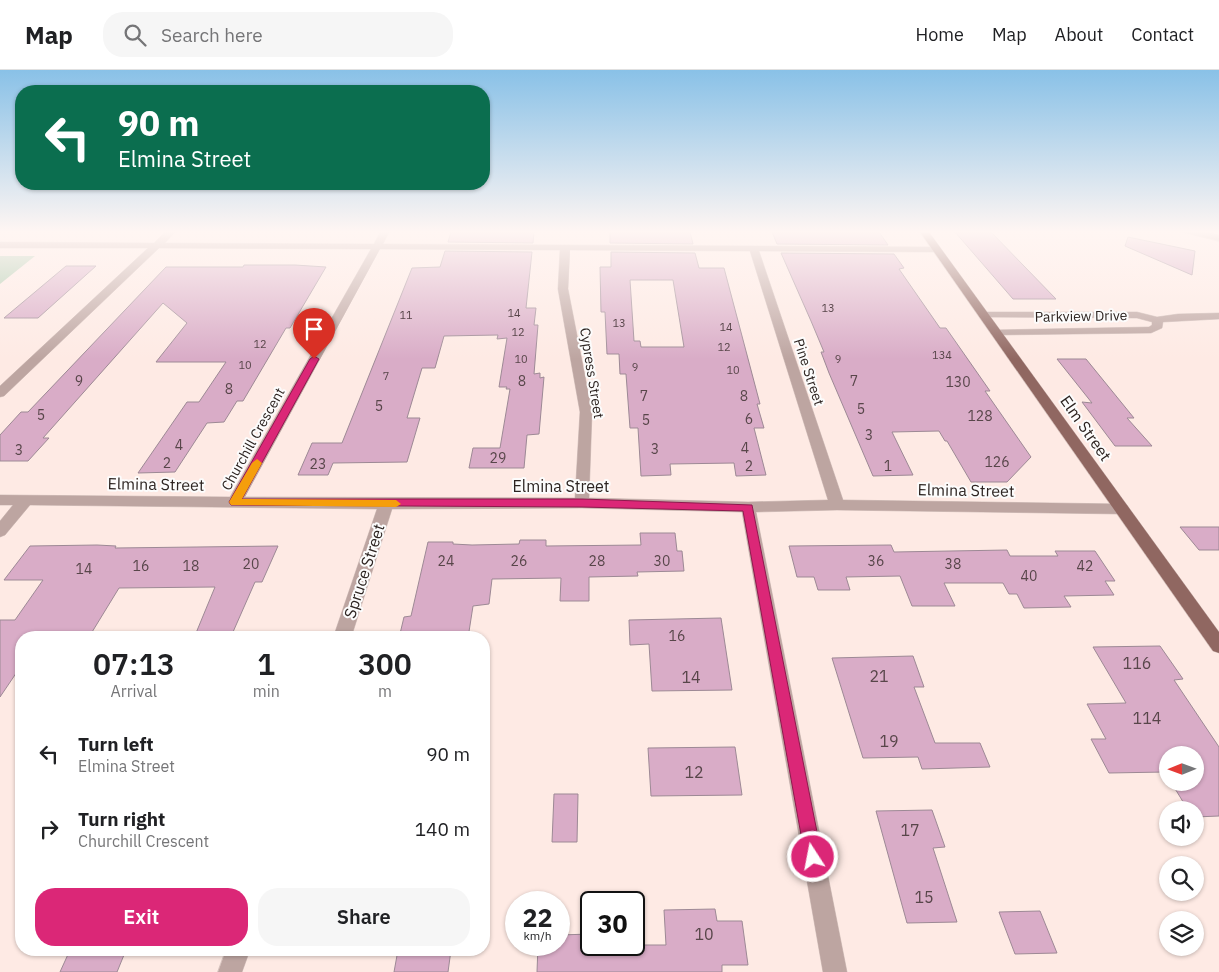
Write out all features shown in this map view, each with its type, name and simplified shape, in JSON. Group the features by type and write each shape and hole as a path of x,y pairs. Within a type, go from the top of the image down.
{"main road":[{"name":"Elm Street","path":"954,274 1219,646"}],"street":[{"path":"0,393 127,274"},
{"name":"Churchill Crescent","path":"235,502 362,274"},
{"name":"Cypress Street","path":"564,274 563,289 586,412 582,503"},
{"name":"Pine Street","path":"762,274 837,506"},
{"name":"Parkview Drive","path":"984,315 1130,314 1157,320 1178,317 1219,316"},
{"name":"Parkview Drive","path":"996,332 1151,330 1158,326 1157,320"},
{"name":"Elmina Street","path":"0,500 386,504 582,503 748,508 837,506 1122,509"},
{"path":"0,531 26,500"},
{"name":"Spruce Street","path":"344,631 386,504"},
{"path":"748,508 835,972"},
{"path":"230,972 236,956"}],"green space":[{"path":"0,274 12,274 0,284"}],"building":[{"path":"56,274 87,274 38,318 4,318"},
{"path":"159,274 322,274 290,328 286,328 243,401 237,401 224,422 207,423 175,472 138,473 187,402 199,402 226,362 156,362 187,323 163,303 43,438 49,438 28,461 0,461 0,435 21,412 28,412"},
{"path":"410,274 530,274 526,308 536,308 534,325 538,325 534,374 540,373 540,378 544,377 539,434 527,435 524,468 469,468 473,448 500,448 510,389 499,387 507,338 497,339 498,335 444,336 435,368 422,368 407,418 420,418 407,462 333,463 328,475 298,475 312,443 342,443"},
{"path":"600,274 726,274 760,404 757,404 764,428 754,428 766,475 736,476 734,463 670,464 671,475 641,476 638,428 630,428 626,374 620,374 619,354 607,354 605,312 601,312","holes":["630,280 673,280 684,347 641,347 640,341 634,341"]},
{"path":"790,274 903,274 940,328 946,328 990,391 985,391 1031,457 1007,482 971,482 939,431 892,432 913,475 873,476 829,373 821,352 824,352"},
{"path":"991,274 1032,274 1056,299 1013,299"},
{"path":"1057,359 1086,359 1134,418 1127,418 1152,446 1115,446 1082,402 1092,403"},
{"path":"1180,527 1219,527 1219,550 1199,550"},
{"path":"640,533 675,533 677,551 682,551 684,571 637,572 638,576 589,577 589,601 560,601 561,578 492,579 489,604 473,606 469,631 401,631 404,617 411,616 428,542 453,542 453,544 472,545 519,544 520,540 546,540 546,546 641,545"},
{"path":"97,545 116,546 115,548 278,546 262,582 255,582 233,631 197,631 215,587 119,588 93,631 15,631 15,675 0,697 0,620 15,620 43,580 4,580 30,546"},
{"path":"891,545 894,552 1007,550 1010,556 1058,556 1055,551 1095,551 1115,581 1105,581 1114,595 1064,596 1071,607 1024,608 1017,594 1009,594 1003,583 944,583 955,606 912,606 900,576 846,577 850,590 818,590 814,577 797,577 789,546"},
{"path":"721,618 732,690 652,691 649,644 630,645 629,620"},
{"path":"1160,646 1183,679 1174,680 1219,747 1219,816 1204,817 1204,801 1183,801 1176,791 1204,791 1204,746 1159,746 1159,772 1109,773 1091,739 1106,739 1087,704 1126,703 1093,647"},
{"path":"913,656 924,687 914,687 935,743 980,743 990,767 922,769 918,757 863,758 832,658"},
{"path":"735,747 742,795 651,796 648,748"},
{"path":"554,794 578,794 577,842 552,842"},
{"path":"932,810 945,847 933,848 957,922 907,923 876,811"},
{"path":"715,909 717,921 742,921 748,965 722,965 722,972 537,972 538,956 570,956 570,935 580,934 580,956 645,956 645,945 666,945 664,910"},
{"path":"1040,911 1057,953 1015,954 999,912"},
{"path":"67,956 124,956 117,972 60,972"},
{"path":"397,956 450,956 448,972 394,972"}],"slow traffic":[{"path":"257,463 235,502 396,504"}],"route":[{"path":"314,359 235,502 386,504 582,503 748,508 813,857"}]}
